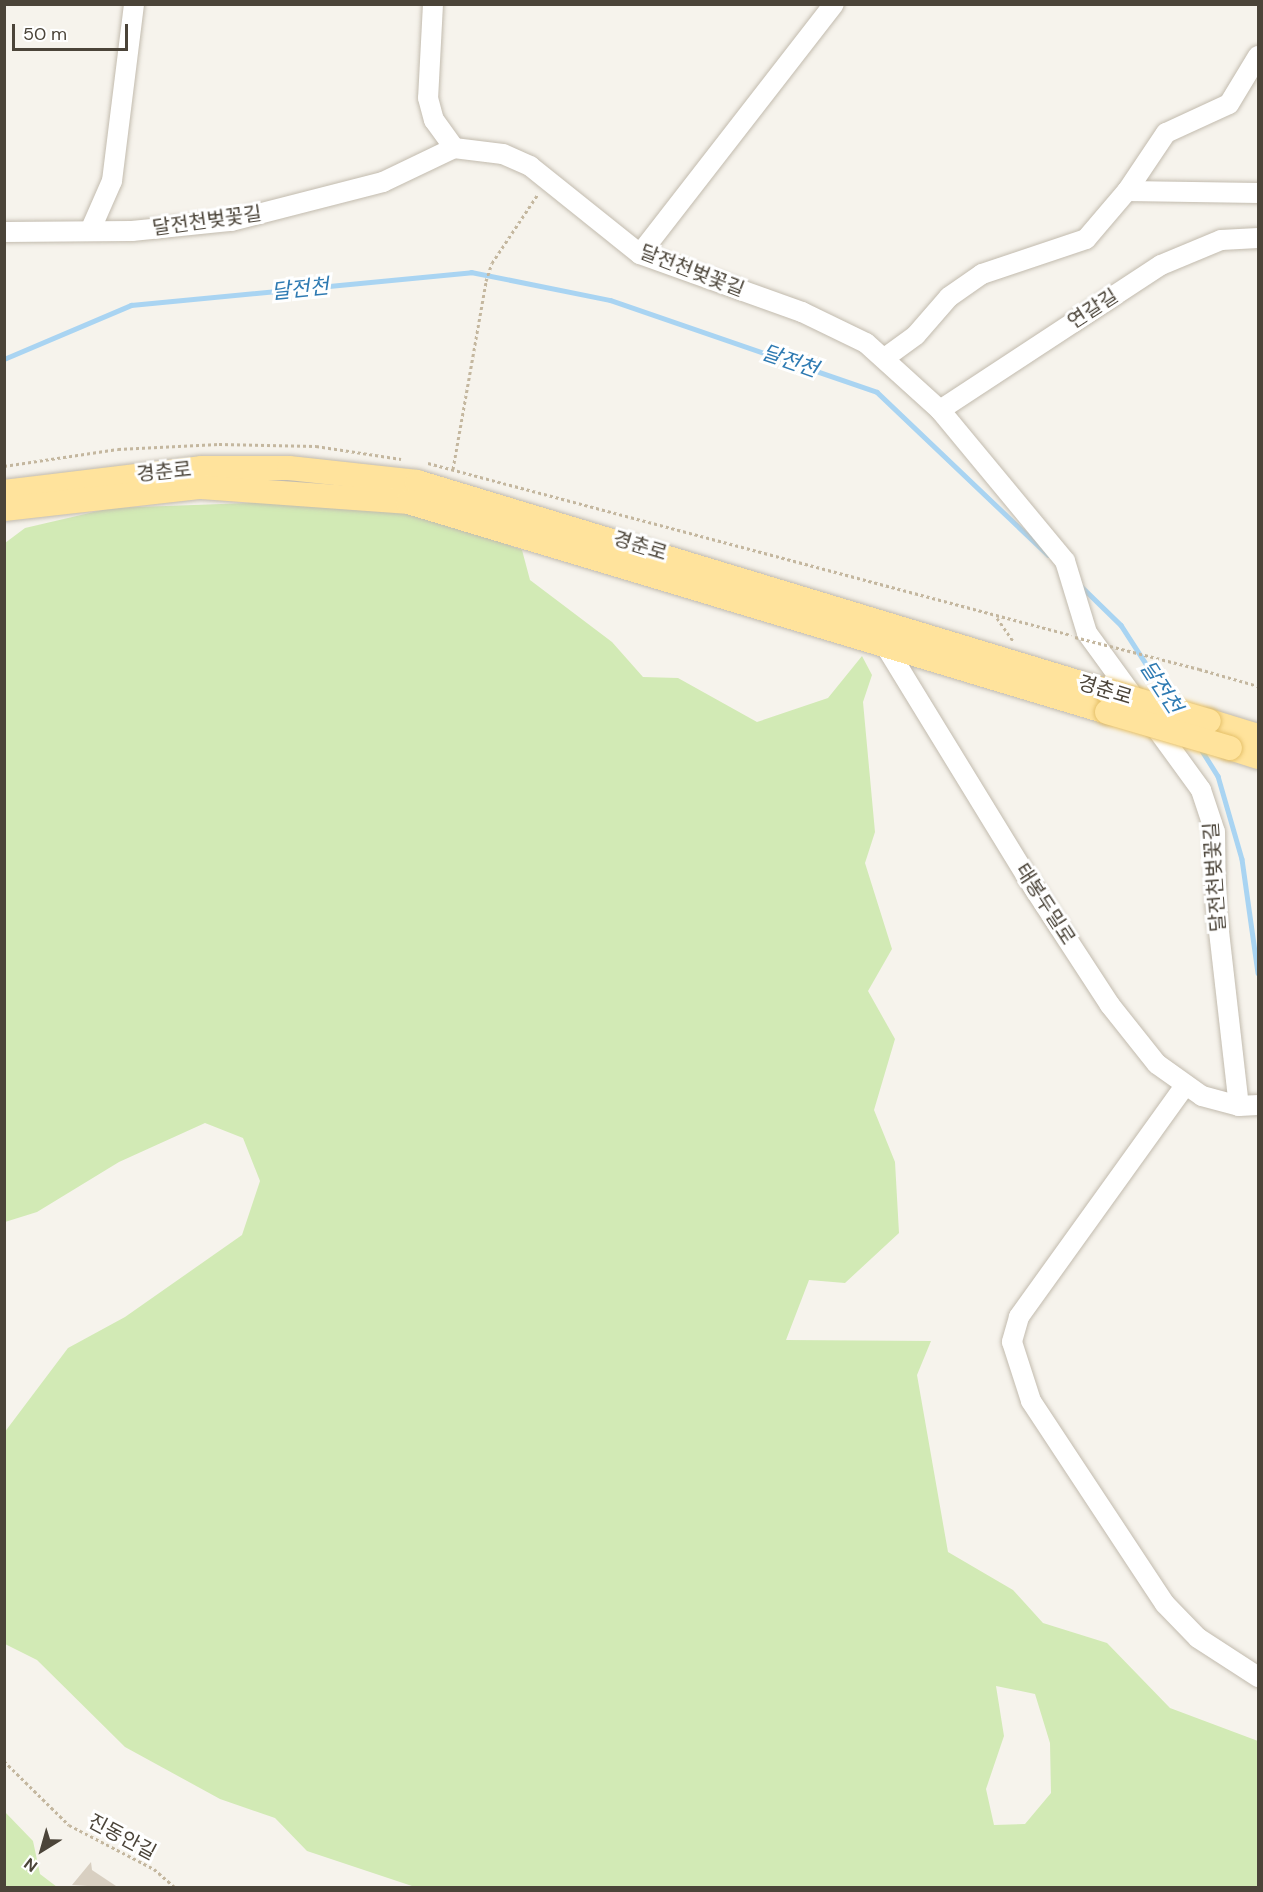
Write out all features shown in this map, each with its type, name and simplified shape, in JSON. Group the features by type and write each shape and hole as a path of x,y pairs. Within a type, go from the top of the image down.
{"main road":[{"name":"경춘로","path":"4,492 201,468 289,468 417,483 1107,701 1258,757"},
{"name":"경춘로","path":"4,509 199,487 408,502 883,642 1107,701 1209,721 1258,736"}],"street":[{"path":"90,231 112,181 134,4"},
{"path":"433,4 428,98 434,120 454,148"},
{"path":"640,254 834,4"},
{"path":"886,357 916,335 949,297 982,274 1086,239 1127,191 1166,133 1229,104 1258,56"},
{"name":"달전천벚꽃길","path":"4,232 132,231 260,216 393,178 454,148 515,158 548,180 640,254 832,325 886,357 940,410 1073,577 1079,631 1168,741 1211,813 1249,1106"},
{"path":"1127,191 1258,193"},
{"name":"연갈길","path":"940,410 1161,265 1221,240 1258,238"},
{"name":"태봉두밀로","path":"883,642 1110,1005 1157,1064 1184,1087 1249,1106"},
{"path":"1184,1087 1019,1317 1012,1342 1031,1401 1165,1604 1198,1638 1258,1677"}],"path":[{"path":"453,469 492,263 548,180"},
{"path":"1079,631 1258,686"},
{"name":"진동안길","path":"4,1761 69,1825 154,1869 176,1887"}],"green space":[{"path":"278,502 427,515 522,550 530,580 612,642 643,677 678,678 757,722 828,698 862,656 872,675 863,702 875,832 865,863 892,949 868,991 895,1039 874,1110 895,1162 899,1233 845,1283 809,1280 786,1340 931,1341 917,1375 948,1552 1013,1590 1043,1623 1107,1643 1170,1708 1258,1741 1258,1887 418,1888 307,1851 275,1818 220,1799 125,1747 37,1660 5,1644 4,1433 68,1348 125,1317 242,1235 260,1181 243,1138 205,1123 119,1162 37,1212 5,1222 5,543 25,528 111,508","holes":["996,1686 1035,1694 1050,1743 1051,1793 1025,1824 994,1825 986,1789 1004,1736"]},
{"path":"5,1812 33,1841 40,1874 57,1887 5,1887"}],"building":[{"path":"91,1862 92,1870 119,1888 72,1885"}],"waterway":[{"name":"달전천","path":"4,359 131,305 471,272 610,300 877,392 1048,555"},
{"name":"달전천","path":"1080,585 1121,625 1170,701"},
{"name":"달전천","path":"1201,749 1218,776 1242,859 1258,973"}]}
